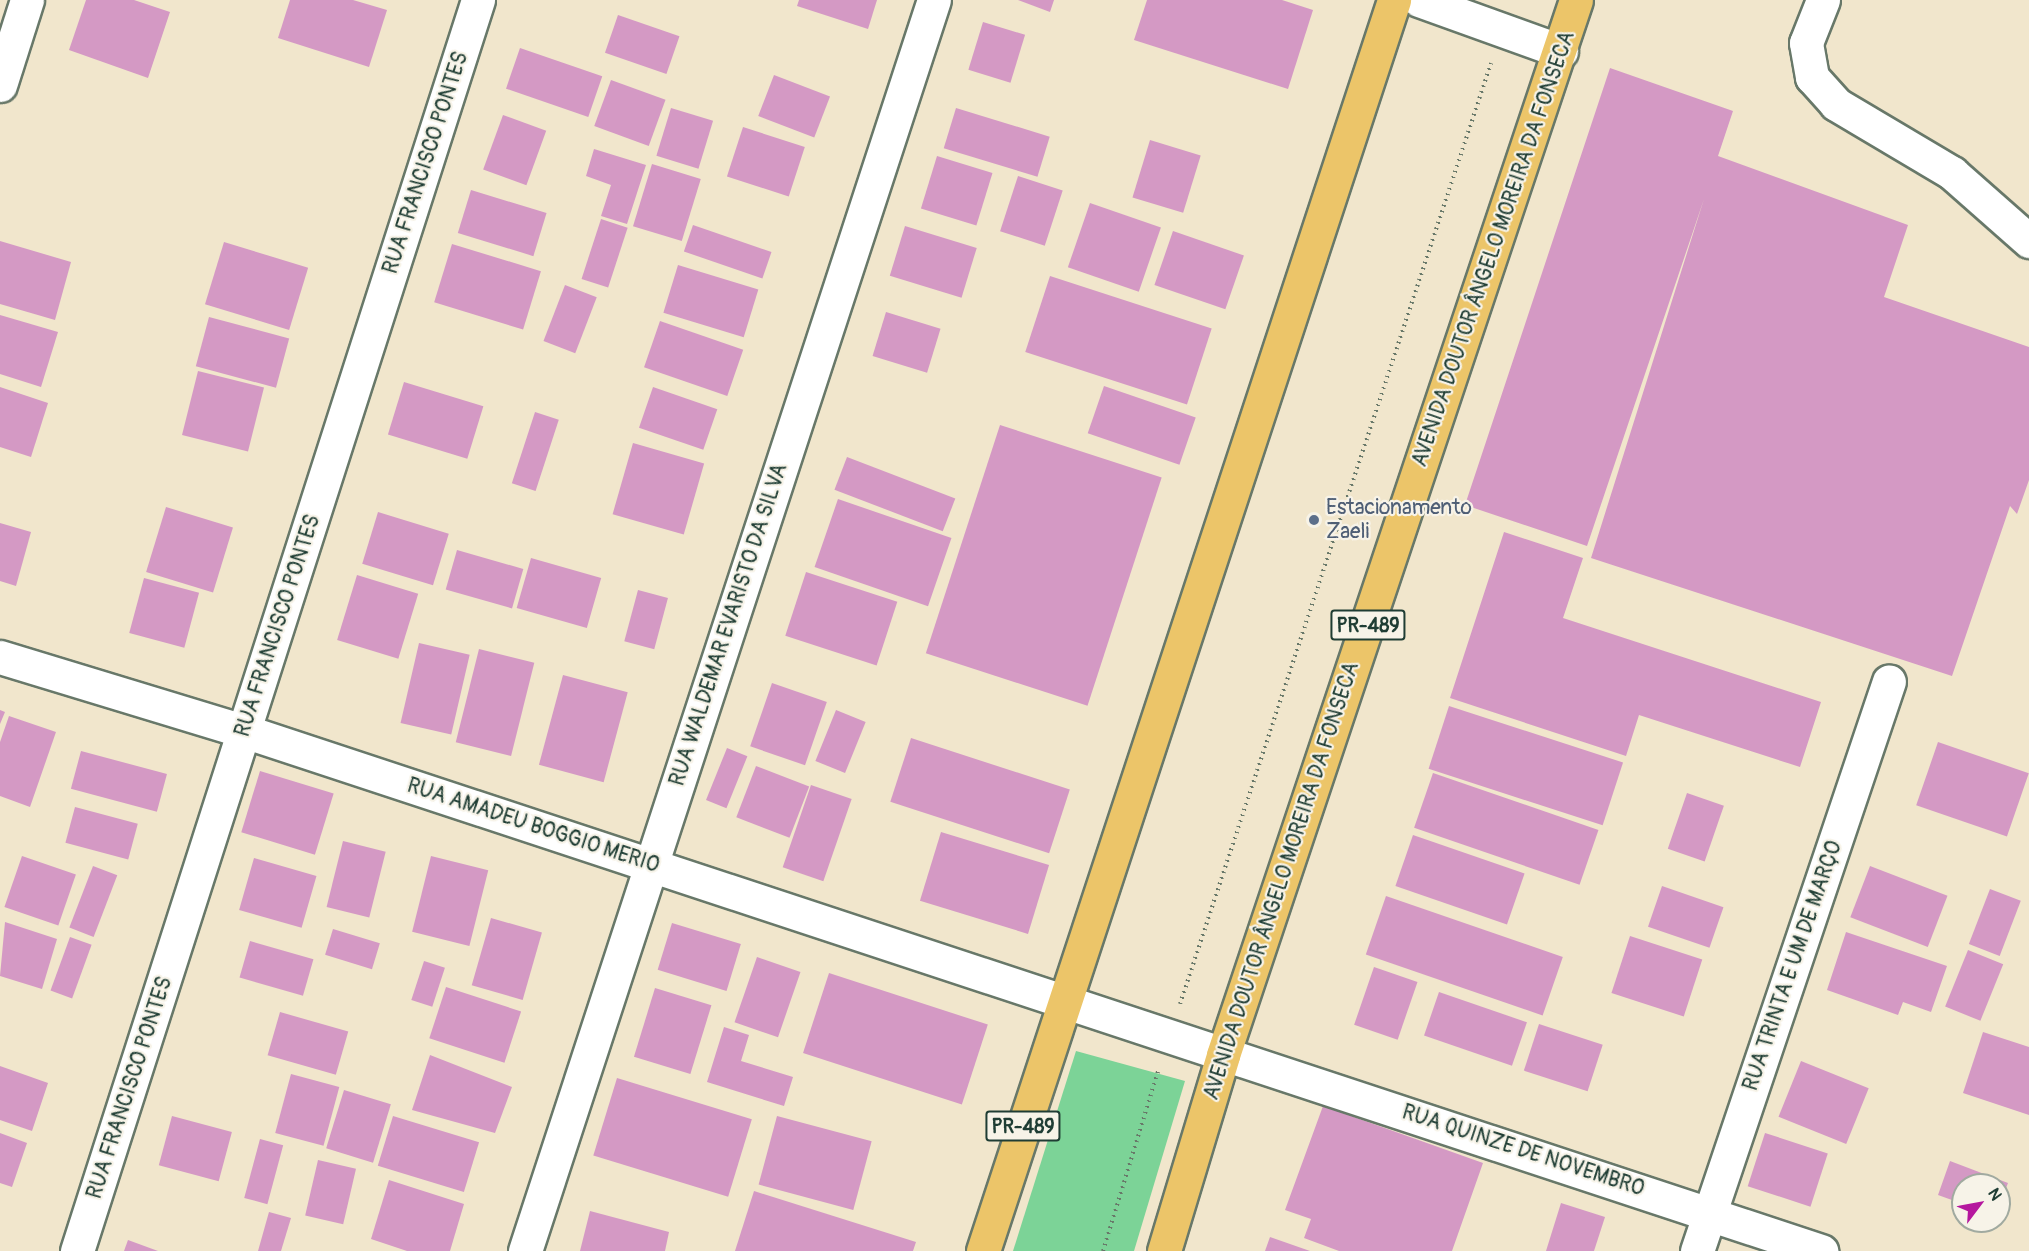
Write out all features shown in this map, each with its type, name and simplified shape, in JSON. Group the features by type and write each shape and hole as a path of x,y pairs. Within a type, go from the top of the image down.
{"main road":[{"name":"PR-489","path":"983,1251 1063,1001 1395,0"},
{"name":"AVENIDA DOUTOR ÂNGELO MOREIRA DA FONSECA","path":"1164,1251 1223,1055 1561,51 1576,0"}],"street":[{"path":"0,86 27,0"},
{"name":"RUA FRANCISCO PONTES","path":"77,1251 478,0"},
{"name":"RUA WALDEMAR EVARISTO DA SILVA","path":"525,1251 934,0"},
{"path":"1419,0 1561,51"},
{"path":"1823,0 1806,43 1812,77 1836,104 1952,173 2029,241"},
{"name":"RUA AMADEU BOGGIO MERIO","path":"0,657 244,731 1169,1037"},
{"name":"RUA TRINTA E UM DE MARÇO","path":"1696,1251 1889,681"},
{"name":"RUA QUINZE DE NOVEMBRO","path":"1169,1037 1710,1211 1821,1251"}],"path":[{"path":"1103,1251 1169,1037 1502,30"}],"green space":[{"path":"1076,1051 1185,1081 1134,1251 1013,1251"}],"building":[{"path":"86,0 134,0 170,12 148,78 69,50"},
{"path":"290,0 353,0 387,10 369,67 278,38"},
{"path":"799,0 877,0 868,29 797,6"},
{"path":"1018,0 1054,0 1050,12"},
{"path":"1147,0 1282,0 1313,10 1288,89 1134,40"},
{"path":"618,15 679,36 666,74 605,53"},
{"path":"983,22 1025,35 1010,83 968,70"},
{"path":"520,48 602,76 588,117 506,89"},
{"path":"1610,68 1733,111 1718,156 1908,225 1884,297 2029,347 2029,480 2017,514 2010,506 1952,676 1591,558 1704,199 1587,546 1465,505"},
{"path":"774,75 830,97 814,138 758,116"},
{"path":"611,80 666,100 649,146 594,126"},
{"path":"671,108 713,121 698,169 656,156"},
{"path":"956,108 1050,137 1037,177 944,148"},
{"path":"503,115 546,131 526,185 483,170"},
{"path":"743,127 805,147 789,197 727,176"},
{"path":"1150,140 1201,155 1183,213 1132,197"},
{"path":"594,149 646,165 627,224 601,216 611,185 586,176"},
{"path":"937,156 992,173 976,226 921,209"},
{"path":"652,164 701,179 682,241 633,226"},
{"path":"1018,176 1063,191 1045,246 1000,231"},
{"path":"471,190 547,213 533,256 458,233"},
{"path":"1090,203 1161,227 1139,292 1068,267"},
{"path":"601,219 628,228 608,288 582,279"},
{"path":"693,225 771,252 762,278 684,251"},
{"path":"905,226 977,248 962,298 890,276"},
{"path":"1173,231 1244,255 1225,309 1154,285"},
{"path":"0,241 71,262 55,320 0,304"},
{"path":"224,242 308,268 289,330 205,304"},
{"path":"452,244 541,271 523,330 434,302"},
{"path":"678,265 758,290 744,337 663,313"},
{"path":"1050,276 1212,329 1187,405 1025,352"},
{"path":"565,285 597,297 575,353 543,341"},
{"path":"886,312 941,329 927,373 873,356"},
{"path":"0,315 58,332 41,387 0,374"},
{"path":"209,317 289,338 276,388 196,366"},
{"path":"660,321 743,350 727,396 644,367"},
{"path":"198,371 264,387 248,451 182,435"},
{"path":"404,382 483,406 467,459 388,435"},
{"path":"1104,386 1196,418 1179,465 1088,433"},
{"path":"0,387 48,403 31,457 0,447"},
{"path":"653,387 717,409 703,450 639,428"},
{"path":"535,412 559,420 536,491 512,483"},
{"path":"1000,425 1162,478 1088,706 926,653"},
{"path":"633,443 704,463 684,535 613,514"},
{"path":"847,457 955,499 943,531 834,490"},
{"path":"838,499 951,538 928,606 815,567"},
{"path":"166,507 233,527 213,592 146,572"},
{"path":"378,512 449,534 433,585 362,564"},
{"path":"0,523 31,532 16,586 0,581"},
{"path":"1504,532 1583,558 1563,618 1821,702 1800,767 1639,715 1626,756 1450,698"},
{"path":"457,550 523,569 512,608 446,589"},
{"path":"531,558 601,578 587,628 517,608"},
{"path":"806,572 897,602 877,665 785,636"},
{"path":"357,575 418,594 398,659 337,640"},
{"path":"144,578 199,593 184,648 129,633"},
{"path":"638,590 668,598 654,649 624,641"},
{"path":"419,643 470,655 451,735 401,723"},
{"path":"479,649 534,663 511,756 456,742"},
{"path":"563,675 628,692 604,782 539,765"},
{"path":"772,683 827,702 805,765 750,746"},
{"path":"1449,706 1623,763 1603,825 1429,769"},
{"path":"0,710 5,712 0,724"},
{"path":"836,710 866,722 845,773 815,761"},
{"path":"9,716 56,732 30,807 0,796 0,742"},
{"path":"911,738 1070,790 1049,853 890,802"},
{"path":"1938,742 2029,773 2007,837 1916,805"},
{"path":"727,748 747,756 726,808 706,800"},
{"path":"81,751 167,774 157,812 71,789"},
{"path":"756,766 809,786 790,838 736,817"},
{"path":"260,771 334,794 315,855 241,832"},
{"path":"1433,773 1598,830 1580,885 1414,828"},
{"path":"811,785 852,799 823,881 783,867"},
{"path":"1687,793 1724,806 1705,861 1668,849"},
{"path":"75,807 138,824 128,860 65,843"},
{"path":"941,832 1049,865 1028,934 920,901"},
{"path":"1413,835 1525,873 1507,924 1395,886"},
{"path":"343,841 386,852 369,918 327,907"},
{"path":"22,856 76,875 58,926 4,907"},
{"path":"431,856 488,870 469,946 412,932"},
{"path":"254,858 316,876 302,928 239,910"},
{"path":"93,866 117,875 94,937 69,928"},
{"path":"1870,866 1947,896 1928,947 1850,917"},
{"path":"1662,886 1723,907 1709,948 1648,927"},
{"path":"1990,889 2021,901 2000,956 1969,944"},
{"path":"1386,896 1563,957 1543,1016 1366,955"},
{"path":"491,918 542,933 523,1000 472,985"},
{"path":"5,922 57,939 42,989 0,976"},
{"path":"672,923 741,944 727,991 658,970"},
{"path":"333,929 380,943 372,969 325,955"},
{"path":"1846,932 1947,966 1931,1012 1903,1002 1898,1015 1827,990"},
{"path":"1630,936 1702,959 1684,1017 1611,993"},
{"path":"70,937 92,945 72,998 51,991"},
{"path":"250,941 313,959 303,996 240,978"},
{"path":"1968,950 2003,964 1980,1021 1945,1007"},
{"path":"757,957 800,972 778,1037 735,1022"},
{"path":"424,961 445,968 432,1007 411,1000"},
{"path":"1374,967 1417,982 1398,1040 1354,1025"},
{"path":"829,973 988,1025 962,1104 803,1053"},
{"path":"446,987 521,1011 504,1063 429,1038"},
{"path":"655,988 711,1005 690,1074 634,1057"},
{"path":"1439,992 1527,1022 1512,1066 1424,1035"},
{"path":"280,1012 348,1032 336,1075 268,1055"},
{"path":"1539,1024 1603,1045 1588,1091 1524,1071"},
{"path":"724,1027 749,1035 741,1061 793,1077 784,1106 707,1082"},
{"path":"1983,1032 2029,1047 2029,1115 1963,1093"},
{"path":"430,1055 512,1087 495,1133 412,1110"},
{"path":"1801,1061 1869,1088 1846,1144 1779,1117"},
{"path":"0,1066 48,1083 32,1131 0,1120"},
{"path":"291,1074 339,1087 324,1146 275,1133"},
{"path":"617,1078 752,1119 728,1197 593,1155"},
{"path":"344,1090 391,1104 373,1163 326,1148"},
{"path":"1323,1106 1483,1163 1452,1251 1339,1251 1304,1238 1311,1219 1285,1210"},
{"path":"172,1116 232,1132 219,1181 159,1165"},
{"path":"393,1116 479,1142 464,1192 378,1166"},
{"path":"777,1116 872,1141 853,1210 759,1185"},
{"path":"0,1133 27,1143 12,1187 0,1183"},
{"path":"1765,1133 1828,1153 1810,1207 1748,1186"},
{"path":"260,1139 283,1145 267,1204 244,1198"},
{"path":"318,1160 356,1169 343,1224 305,1216"},
{"path":"1950,1161 1982,1173 1951,1173 1951,1200 1938,1195"},
{"path":"389,1180 464,1204 450,1251 407,1251 371,1239"},
{"path":"754,1191 916,1242 913,1251 735,1251"},
{"path":"1561,1203 1605,1217 1594,1251 1546,1251"},
{"path":"590,1211 669,1232 665,1251 580,1251"},
{"path":"269,1212 291,1218 281,1251 258,1251"},
{"path":"1270,1237 1310,1251 1265,1251"},
{"path":"128,1240 158,1251 124,1251"}],"place":[{"name":"Estacionamento Zaeli","path":"1314,520"}]}
